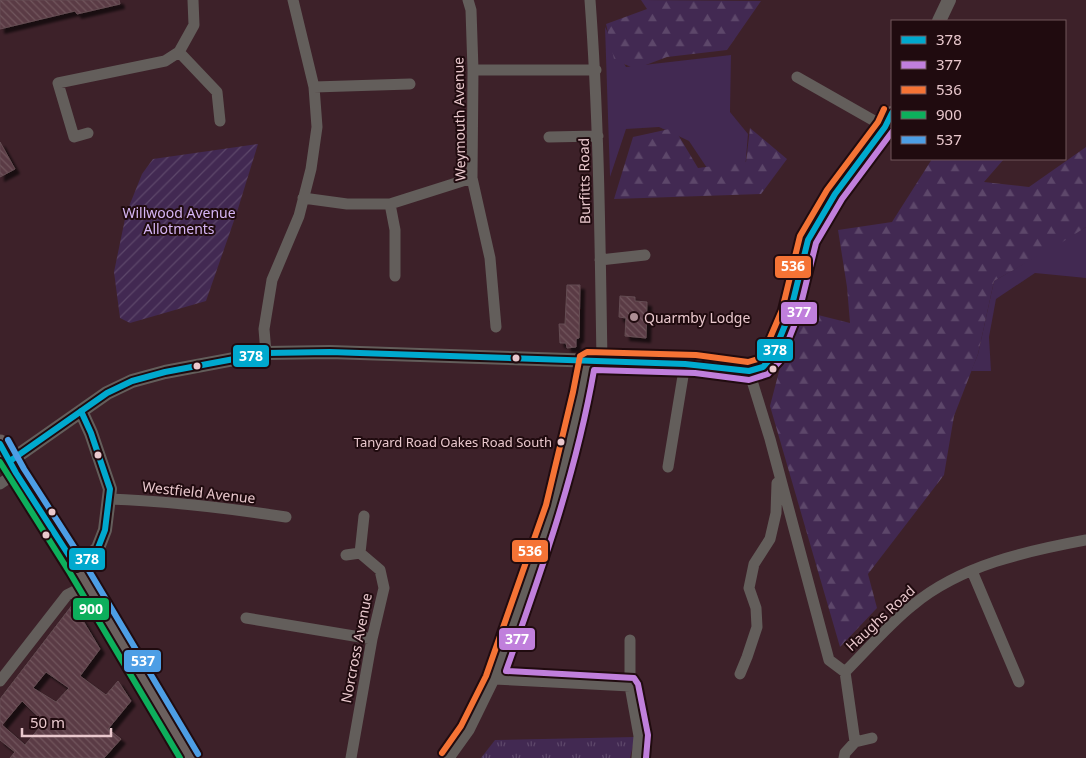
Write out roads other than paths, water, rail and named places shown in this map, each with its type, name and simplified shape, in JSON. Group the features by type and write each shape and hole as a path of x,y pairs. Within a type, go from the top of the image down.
{"highway":[{"path":"0,444 77,568 190,758"}],"street":[{"path":"88,133 74,137 58,82 165,62 179,52 194,24 193,0"},
{"name":"Weymouth Avenue","path":"468,0 471,10 474,70 472,178 490,258 496,327"},
{"name":"Burfitts Road","path":"590,0 596,70 602,361"},
{"path":"939,20 949,0"},
{"path":"266,353 264,329 272,280 299,216 311,169 317,127 314,87 295,1"},
{"path":"179,52 217,92 220,121"},
{"path":"474,70 596,70"},
{"path":"797,77 885,127"},
{"path":"314,87 410,84"},
{"path":"0,484 13,467 38,442 107,392 132,381 165,372 266,353 330,352 685,364 749,371 763,367 772,357 790,313 808,240 835,194 885,127 891,115"},
{"path":"549,137 598,136"},
{"path":"303,198 347,204 390,204 472,178"},
{"path":"390,204 395,230 395,276"},
{"path":"600,260 645,255"},
{"path":"449,758 469,730 494,679 554,507 582,394 587,361"},
{"path":"668,467 685,364"},
{"name":"Haughs Road","path":"749,371 770,440 829,660 845,672 912,605 940,586 972,571 1037,549 1086,540"},
{"path":"77,568 98,548 105,530 110,489 81,411"},
{"name":"Haughs Road","path":"740,674 757,627 756,608 749,588 754,564 770,538 776,512 778,487 770,440"},
{"name":"Westfield Avenue","path":"109,499 142,500 286,517"},
{"path":"346,555 360,553 364,516"},
{"name":"Norcross Avenue","path":"351,758 372,639 384,588 380,570 360,553"},
{"path":"972,571 1019,682"},
{"path":"0,681 67,595 87,585"},
{"path":"246,618 372,639"},
{"path":"630,640 630,686 639,736 637,758"},
{"path":"845,672 855,742"},
{"path":"494,679 630,686"},
{"path":"844,758 845,753 855,742 872,738"}],"place":[{"name":"Quarmby Lodge","path":"634,317"},
{"name":"Tanyard Road Oakes Road South","path":"561,442"}],"park label":[{"name":"Willwood Avenue Allotments","path":"179,220"}]}
